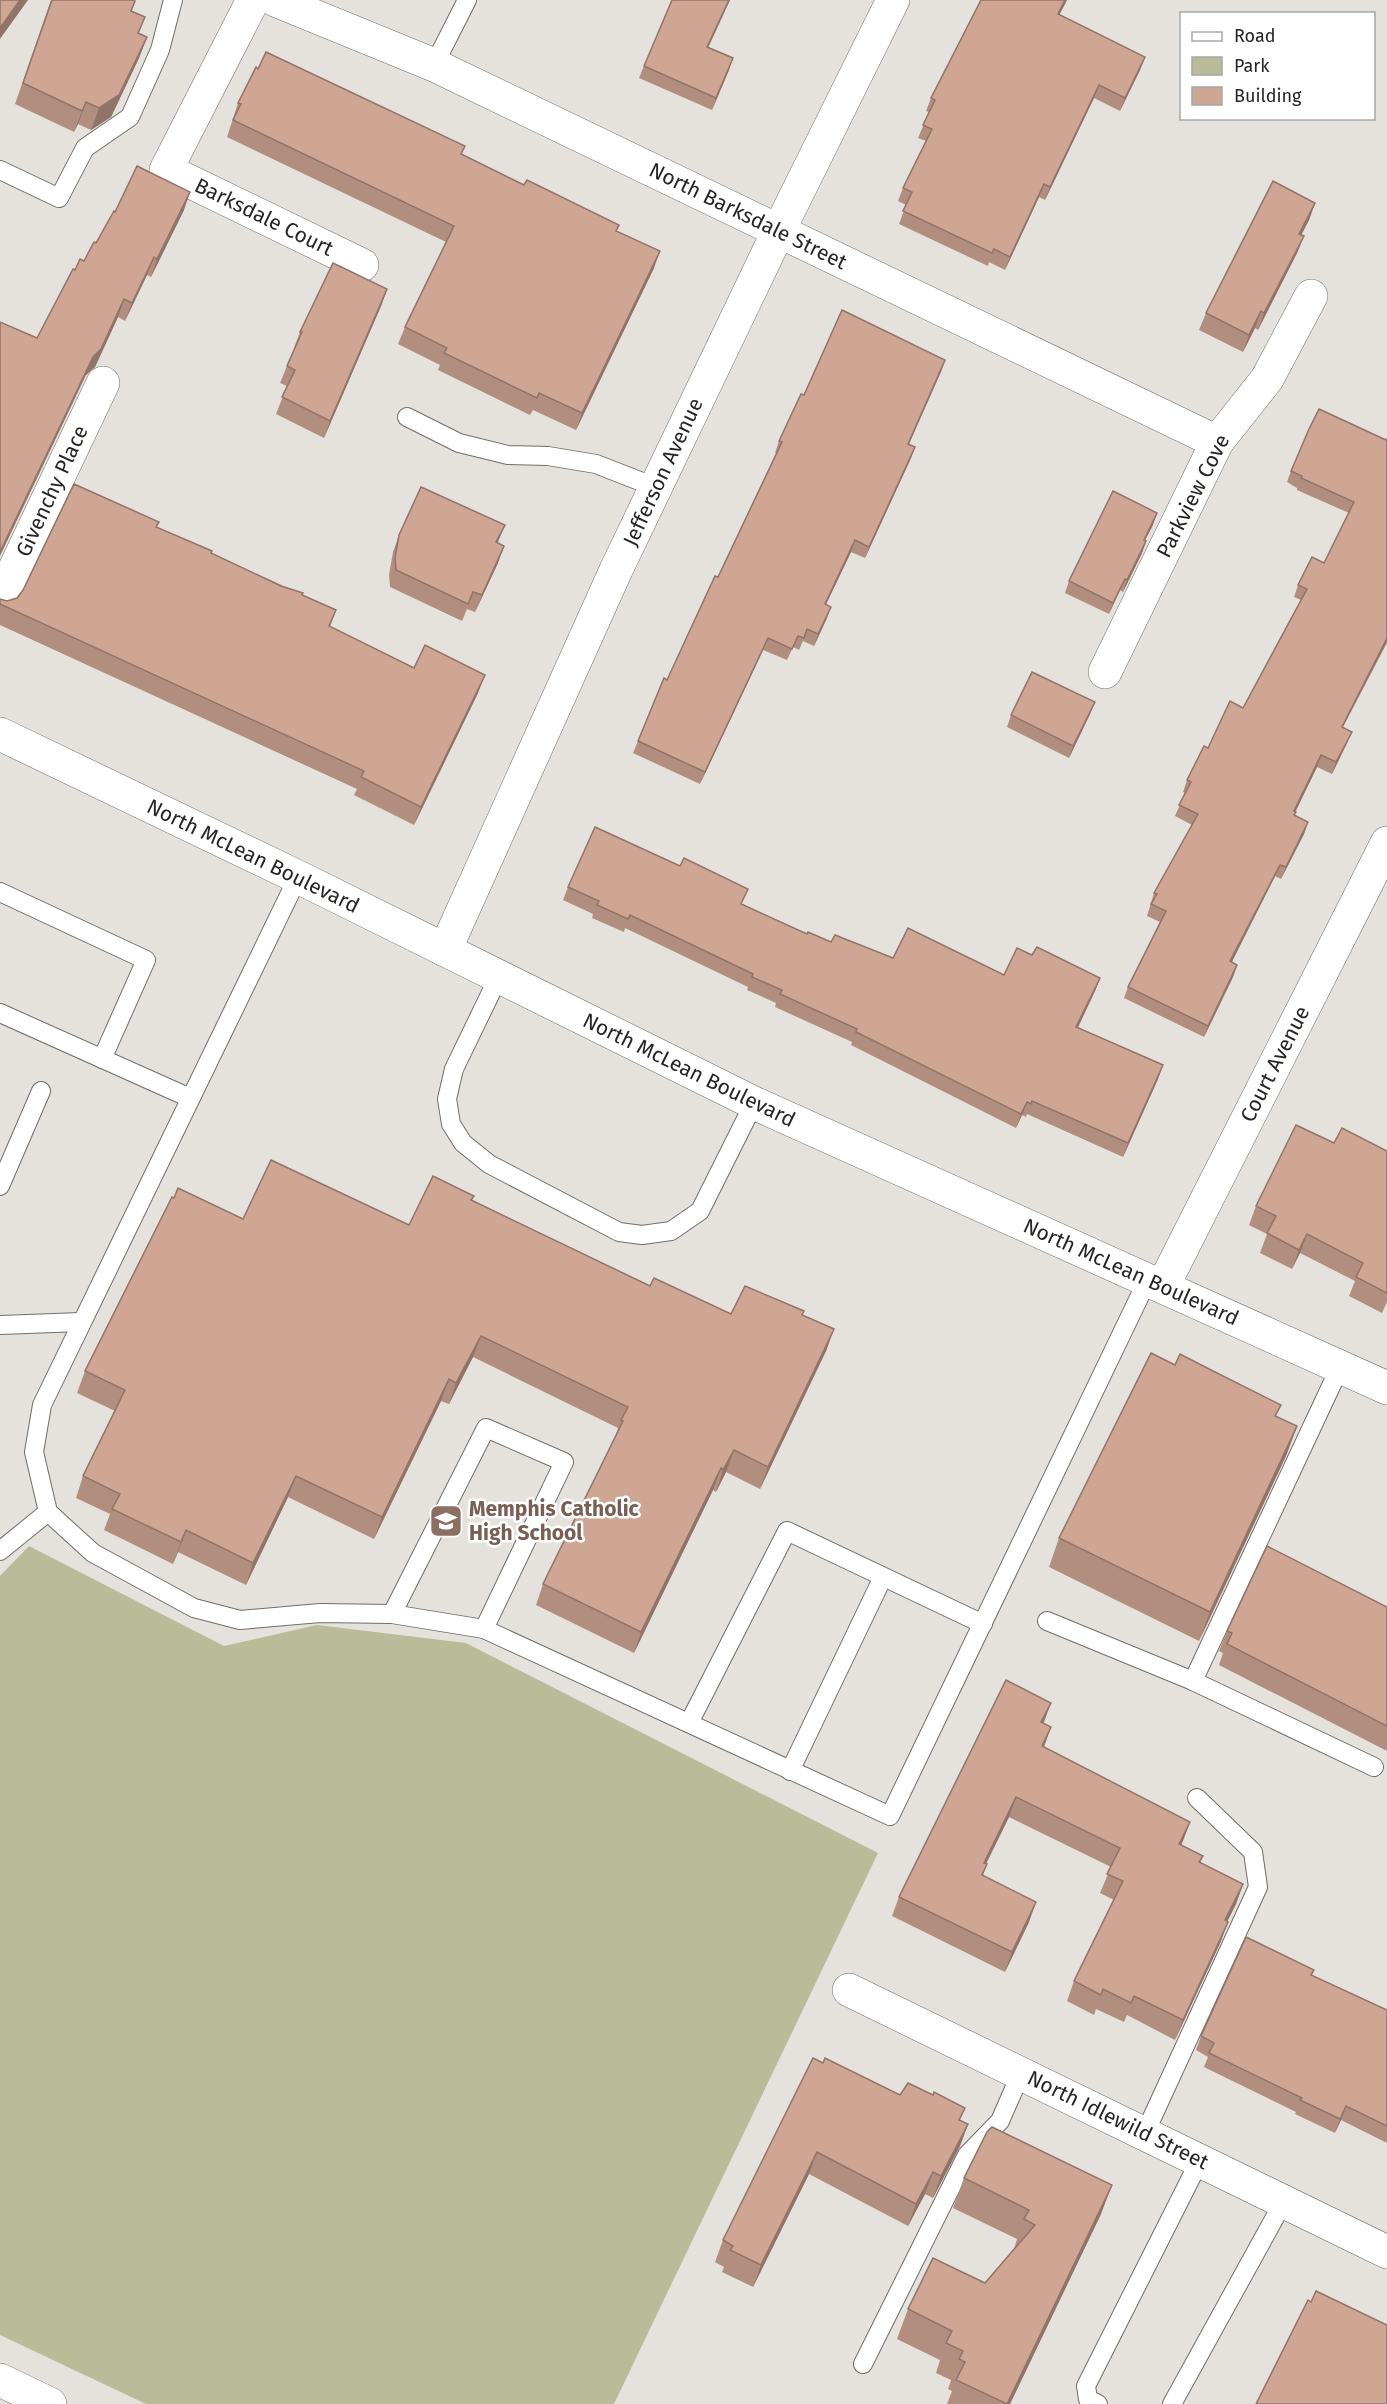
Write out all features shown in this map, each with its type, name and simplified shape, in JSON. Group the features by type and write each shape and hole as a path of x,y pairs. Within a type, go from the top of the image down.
{"street":[{"name":"Barksdale Court","path":"253,0 166,170 362,265"},
{"name":"North Barksdale Street","path":"275,0 434,65 1217,442"},
{"name":"Jefferson Avenue","path":"445,950 616,570 778,230 893,0"},
{"name":"Parkview Cove","path":"1106,672 1217,442 1268,379 1311,296"},
{"name":"Givenchy Place","path":"0,600 103,383"},
{"name":"North McLean Boulevard","path":"0,734 298,877 753,1103 1387,1388"},
{"name":"Court Avenue","path":"1155,1282 1387,843"},
{"name":"North Idlewild Street","path":"849,1990 1387,2252"},
{"path":"0,2380 50,2404"}],"lane":[{"path":"0,171 59,198 85,148 130,117 160,50 173,0"},
{"path":"434,65 467,0"},
{"path":"407,417 459,443 508,455 548,456 596,464 656,487"},
{"path":"298,877 42,1404 34,1452 48,1512 93,1553 194,1608 240,1620 320,1613 392,1614 484,1629 890,1816 983,1624 1155,1282"},
{"path":"0,892 146,960 102,1059"},
{"path":"499,976 454,1069 447,1099 451,1124 463,1143 489,1164 619,1232 642,1235 671,1231 700,1211 753,1103"},
{"path":"0,1013 190,1098"},
{"path":"0,1186 41,1091"},
{"path":"0,1325 81,1322"},
{"path":"1193,1681 1340,1367"},
{"path":"392,1614 486,1428 564,1462 484,1629"},
{"path":"0,1551 48,1512"},
{"path":"689,1723 787,1530 983,1624"},
{"path":"790,1771 883,1577"},
{"path":"1047,1621 1193,1681 1374,1767"},
{"path":"1145,2133 1258,1887 1253,1852 1197,1798"},
{"path":"863,2364 967,2156 1000,2121 1021,2073"},
{"path":"1098,2404 1088,2399 1086,2386 1200,2160"},
{"path":"1172,2404 1284,2200"}],"green space":[{"path":"29,1546 224,1646 317,1625 466,1643 878,1853 614,2404 146,2404 0,2335 0,1576"}],"building":[{"path":"0,0 20,0 0,28"},
{"path":"52,0 133,0 135,1 131,11 145,17 138,33 147,37 119,95 99,108 86,102 82,111 23,83"},
{"path":"672,0 729,0 707,47 733,58 716,98 644,66"},
{"path":"981,0 1065,0 1058,14 1145,57 1125,98 1099,85 1050,187 1044,184 1010,257 994,249 992,253 903,211 912,192 903,188 932,129 923,125 935,100 931,98"},
{"path":"266,52 465,146 461,154 524,185 527,180 619,225 616,231 660,251 582,413 539,393 537,398 444,353 447,348 405,327 454,226 233,120 241,104 238,103"},
{"path":"137,166 190,192 157,259 154,257 132,303 124,299 101,349 93,357 0,552 0,322 37,338 73,269 75,270 80,259 84,261 115,212"},
{"path":"1273,181 1315,203 1299,234 1304,236 1264,313 1261,311 1249,335 1206,313"},
{"path":"333,263 387,289 330,421 282,397 295,370 287,366 302,332 300,332"},
{"path":"842,310 945,360 908,444 915,447 869,547 855,540 825,604 831,607 818,634 807,629 804,638 798,636 792,649 768,638 705,772 638,741 664,678 667,680 715,576 718,577 782,442 779,441 801,394 804,395"},
{"path":"1319,409 1387,439 1387,638 1342,727 1352,732 1336,762 1321,755 1294,811 1296,812 1294,815 1308,822 1286,867 1280,865 1230,961 1237,965 1208,1026 1128,987 1166,911 1151,904 1157,894 1154,893 1198,814 1179,805 1191,782 1187,780 1204,746 1208,748 1230,701 1243,708 1307,589 1298,585 1312,557 1324,563 1354,502 1301,478 1302,476 1291,471"},
{"path":"74,484 159,522 156,527 336,610 329,626 414,668 425,645 485,675 421,807 361,777 364,771 0,604 0,599 7,601 17,598 23,590"},
{"path":"421,487 505,525 496,542 504,546 482,595 473,592 468,604 396,570 395,558 399,535"},
{"path":"1113,491 1157,513 1127,580 1125,579 1113,603 1069,581"},
{"path":"1032,672 1095,702 1073,746 1011,715"},
{"path":"595,827 680,866 684,858 748,889 741,904 807,934 808,932 831,942 835,935 893,958 908,928 1004,975 1017,948 1032,955 1037,947 1100,978 1076,1027 1163,1065 1128,1143 1032,1101 1031,1104 1027,1102 1021,1114 856,1032 857,1029 780,994 782,990 752,977 753,974 630,915 628,919 597,905 599,901 568,887"},
{"path":"1296,1125 1334,1143 1342,1128 1387,1151 1387,1293 1356,1277 1363,1263 1307,1234 1299,1250 1267,1233 1276,1216 1256,1206"},
{"path":"271,1160 409,1225 433,1176 474,1196 471,1200 650,1286 654,1278 731,1314 745,1286 804,1311 802,1315 834,1329 768,1467 734,1450 723,1470 721,1468 641,1632 543,1584 628,1407 481,1336 456,1383 449,1379 382,1517 296,1476 253,1563 186,1530 181,1542 112,1509 120,1494 83,1476 125,1390 85,1371 172,1197 174,1198 178,1188 243,1219"},
{"path":"1151,1353 1175,1365 1180,1354 1281,1405 1275,1416 1297,1426 1210,1612 1059,1538"},
{"path":"1267,1546 1387,1607 1387,1726 1227,1644 1232,1633 1227,1631"},
{"path":"1006,1680 1051,1703 1041,1722 1051,1727 1042,1746 1190,1822 1179,1844 1203,1856 1199,1862 1243,1884 1225,1920 1228,1922 1183,2020 1134,1996 1131,2003 1103,1989 1101,1995 1074,1981 1123,1881 1107,1874 1120,1848 1016,1797 984,1863 987,1864 982,1875 1036,1902 1012,1952 899,1897"},
{"path":"1246,1937 1314,1970 1311,1975 1387,2010 1387,2126 1346,2106 1340,2119 1209,2053 1214,2043 1201,2036"},
{"path":"813,2058 823,2063 825,2058 900,2095 908,2083 933,2095 934,2092 965,2108 959,2120 968,2124 941,2176 933,2172 916,2204 817,2152 761,2265 730,2250 733,2246 723,2240"},
{"path":"992,2127 1112,2185 1007,2404 956,2380 965,2362 959,2359 963,2351 946,2343 952,2331 908,2309 933,2258 985,2283 1035,2225 1024,2219 1029,2210 964,2178 987,2132"},
{"path":"1316,2291 1387,2325 1387,2404 1256,2404 1308,2300 1311,2302"}],"place":[{"name":"Memphis Catholic High School","path":"446,1521"}]}
